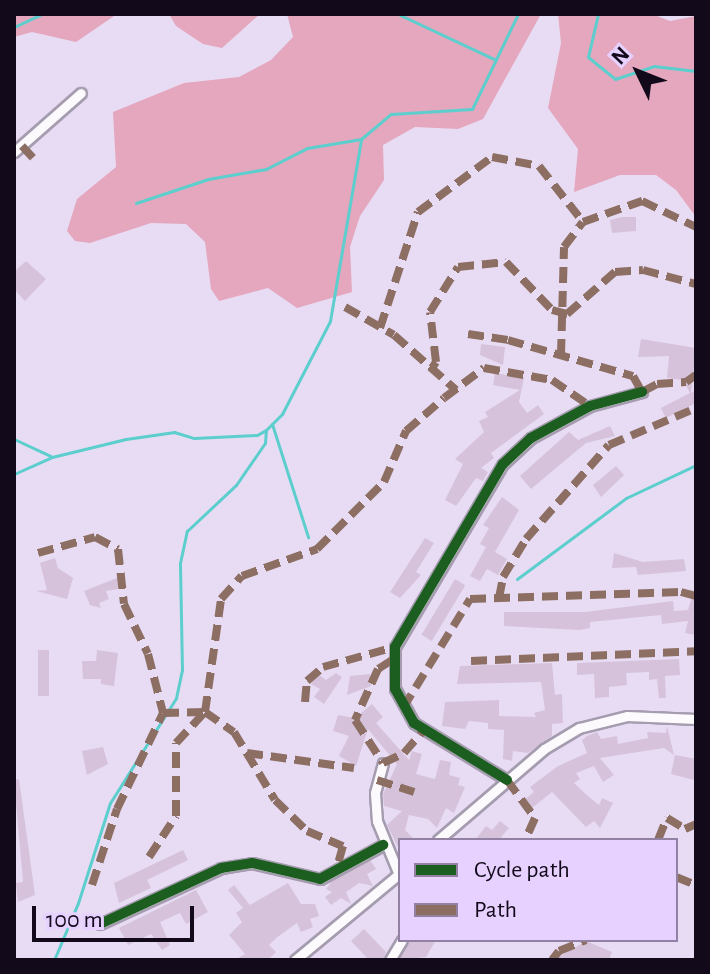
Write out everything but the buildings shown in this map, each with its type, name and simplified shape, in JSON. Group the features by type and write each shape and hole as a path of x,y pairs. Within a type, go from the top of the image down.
{"street":[{"path":"14,152 81,93"},
{"path":"507,780 414,723 395,689 395,647 503,464 531,438 590,406 642,392"},
{"path":"440,838 544,749 581,727 627,716 696,719"},
{"path":"383,763 375,793 383,845 398,873"},
{"path":"100,924 221,868 252,863 320,879 383,845"},
{"path":"295,960 398,876"},
{"path":"390,960 401,942"}],"shaded area":[{"path":"14,14 117,14 76,42 32,32 14,37"},
{"path":"169,14 260,14 222,48 203,44 176,26"},
{"path":"287,14 541,14 483,119 458,129 415,127 383,145 384,180 360,216 350,247 352,292 297,308 268,288 219,301 211,289 205,242 186,224 151,223 90,243 75,241 67,231 77,199 116,167 113,112 184,83 239,77 271,60 293,37"},
{"path":"558,14 652,14 670,21 696,16 696,217 676,190 656,175 620,175 574,192 578,149 548,108 561,43"}],"waterway":[{"path":"14,27 42,14"},
{"path":"398,14 496,60"},
{"path":"14,474 52,457 126,439 174,432 194,438 257,435 266,430 282,414 330,321 361,139 391,114 472,109 518,14"},
{"path":"598,14 588,57 615,79 654,66 696,71"},
{"path":"136,203 208,179 266,169 307,148 361,139"},
{"path":"272,424 308,537"},
{"path":"54,960 78,903 110,803 176,698 182,670 180,563 187,531 236,485 265,443 266,430"},
{"path":"14,439 50,456"},
{"path":"517,579 626,498 696,465"}],"marked path":[{"path":"22,146 34,159"},
{"path":"380,328 418,212 492,157 539,166 583,222"},
{"path":"561,355 564,247 583,222 642,201 696,227"},
{"path":"432,368 436,362 430,312 458,267 506,262 552,310 567,314 615,272 643,270 696,284"},
{"path":"345,307 394,335 456,390"},
{"path":"468,334 508,340 633,376 642,392 657,384 686,382 696,375"},
{"path":"205,712 221,599 242,576 317,549 384,482 406,431 444,398 484,368 552,380 590,406"},
{"path":"499,598 503,577 526,539 609,445 696,408"},
{"path":"38,553 95,537 118,549 124,604 148,654 163,713 205,712"},
{"path":"403,708 470,599 681,592 696,596"},
{"path":"305,702 307,681 323,667 395,647"},
{"path":"471,661 696,651"},
{"path":"392,660 378,669 355,720 383,763 404,753 422,732"},
{"path":"205,712 234,732 275,800 307,831 343,846 336,871"},
{"path":"149,857 176,816 176,743 205,712"},
{"path":"92,885 117,809 163,713"},
{"path":"247,753 354,768"},
{"path":"377,780 414,792"},
{"path":"507,780 535,818 526,838"},
{"path":"659,838 667,818 685,829 696,824"},
{"path":"678,878 696,885"},
{"path":"552,960 559,951 581,942"}],"cycle path":[{"path":"507,780 414,723 395,689 395,647 503,464 531,438 590,406 642,392"},
{"path":"100,924 221,868 252,863 320,879 383,845"}]}
